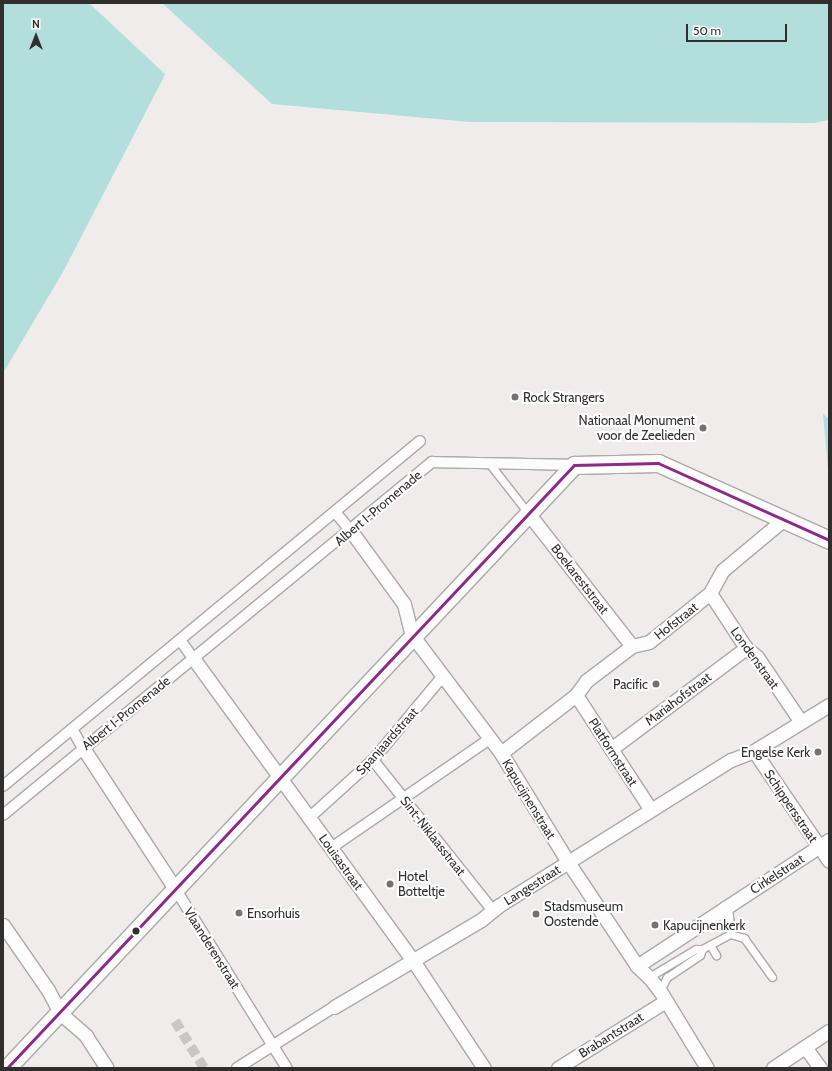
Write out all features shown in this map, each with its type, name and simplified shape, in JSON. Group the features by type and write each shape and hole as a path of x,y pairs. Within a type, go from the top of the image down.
{"street":[{"name":"Albert I-Promenade","path":"3,786 420,441"},
{"name":"Albert I-Promenade","path":"3,815 193,658 351,531 432,462 574,465 658,464 829,540"},
{"path":"7,1068 176,890 412,635 574,465"},
{"path":"335,512 351,531"},
{"name":"Boekareststraat","path":"528,513 632,646"},
{"name":"Hofstraat","path":"501,753 576,694 586,680 632,646 649,642 710,593 723,570 783,520"},
{"name":"Kapucijnenstraat","path":"351,531 404,604 412,635 491,738 568,862 637,966 649,976 707,1068"},
{"name":"Londenstraat","path":"710,593 746,648 757,657 801,722"},
{"path":"180,640 193,658"},
{"name":"Mariahofstraat","path":"610,749 746,648"},
{"name":"Louisastraat","path":"193,658 414,962 484,1068"},
{"name":"Spanjaardstraat","path":"309,818 373,760 443,676"},
{"name":"Platformstraat","path":"576,694 610,749 651,810"},
{"name":"Langestraat","path":"237,1068 272,1045 414,962 568,862 732,760 754,751 829,705"},
{"path":"72,729 83,748"},
{"path":"331,848 491,738"},
{"name":"Vlaanderenstraat","path":"83,748 176,890 287,1068"},
{"name":"Schippersstraat","path":"754,751 824,843 829,861"},
{"name":"Sint-Niklaasstraat","path":"373,760 493,911"},
{"name":"Cirkelstraat","path":"637,966 824,843"},
{"path":"725,908 725,930"},
{"path":"3,925 48,990 60,1013 86,1036 107,1068"},
{"name":"Brabantstraat","path":"558,1068 662,997"},
{"path":"773,1068 829,1031"},
{"path":"805,1047 820,1068"}],"lane":[{"path":"489,463 528,513"},
{"path":"649,976 696,949 702,949 710,945 725,930 749,942 772,977"},
{"path":"710,945 716,955"},
{"path":"662,997 667,977 700,955 702,949"}],"water":[{"path":"3,3 105,3 170,65 63,272 3,373"},
{"path":"162,3 829,3 829,120 814,123 470,122 272,104"},
{"path":"823,414 829,419 829,479"}],"pier":[{"path":"89,3 108,3 171,63 166,75"},
{"path":"160,3 162,3 228,67 199,41"}],"tunnel":[{"path":"175,1021 204,1068"}],"transit line":[{"path":"574,465 658,463 829,540"},
{"path":"7,1068 574,465"}],"place":[{"name":"Rock Strangers","path":"515,397"},
{"name":"Nationaal Monument voor de Zeelieden","path":"703,428"},
{"name":"Pacific","path":"656,684"},
{"name":"Engelse Kerk","path":"818,752"},
{"name":"Hotel Botteltje","path":"390,884"},
{"name":"Ensorhuis","path":"239,913"},
{"name":"Stadsmuseum Oostende","path":"536,914"},
{"name":"Kapucijnenkerk","path":"655,925"}]}
